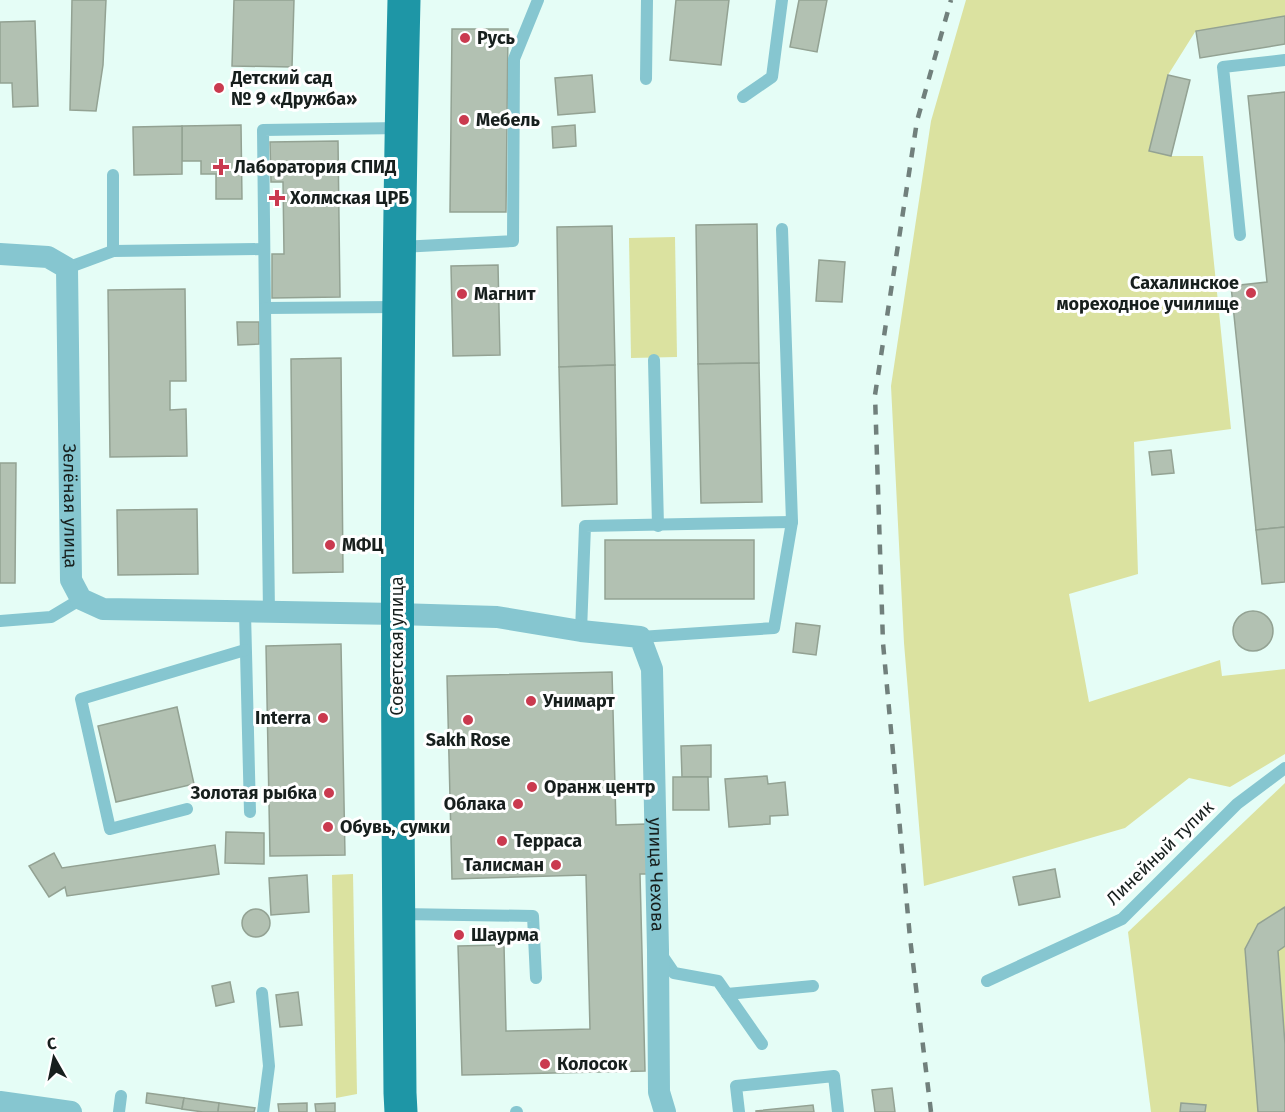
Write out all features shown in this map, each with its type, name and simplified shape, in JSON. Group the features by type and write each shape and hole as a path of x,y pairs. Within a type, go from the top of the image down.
{"main road":[{"name":"Советская улица","path":"401,1112 397,614 399,247 404,0"}],"street":[{"path":"0,254 48,257 67,268"},
{"name":"Зелёная улица","path":"67,268 71,580 81,599"},
{"path":"81,599 103,609 497,617 581,631 640,637"},
{"name":"улица Чехова","path":"640,637 652,669 659,1092 665,1112"},
{"path":"0,1102 71,1112"}],"lane":[{"path":"399,247 513,241 514,59 538,0"},
{"path":"646,79 647,0"},
{"path":"742,97 772,77 782,0"},
{"path":"1240,235 1223,67 1285,60"},
{"path":"269,613 263,130 401,128"},
{"path":"113,175 114,251"},
{"path":"640,637 774,628 792,522 782,229"},
{"path":"67,268 114,251 264,249"},
{"path":"265,308 399,307"},
{"path":"654,360 658,526"},
{"path":"581,631 585,526 792,522"},
{"path":"0,621 51,617 81,599"},
{"path":"245,613 250,812"},
{"path":"187,809 110,829 81,699 245,650"},
{"name":"Линейный тупик","path":"987,981 1122,919 1237,804 1285,768"},
{"path":"398,914 533,916 536,978"},
{"path":"658,950 675,973 718,981 762,1044"},
{"path":"727,994 813,986"},
{"path":"262,993 269,1066 263,1112"},
{"path":"739,1112 736,1086 834,1076 838,1112"},
{"path":"119,1112 121,1096"}],"green space":[{"path":"966,0 1285,0 1285,16 1195,32 1168,75 1149,150 1171,156 1203,156 1231,429 1134,442 1138,574 1069,594 1089,702 1220,660 1222,676 1285,669 1285,754 1230,787 1189,778 1125,828 924,886 904,643 891,386 931,121"},
{"path":"675,237 677,357 631,358 629,238"},
{"path":"1285,783 1285,1112 1151,1112 1128,932"},
{"path":"353,874 357,1094 336,1098 332,875"}],"building":[{"path":"72,0 106,0 103,65 96,111 70,110"},
{"path":"234,0 294,0 292,67 232,66"},
{"path":"676,0 729,0 721,65 670,60"},
{"path":"799,0 827,0 817,52 790,47"},
{"path":"1285,16 1285,44 1200,58 1196,31"},
{"path":"35,21 38,106 13,107 12,83 0,83 0,22"},
{"path":"452,29 508,29 506,212 450,212"},
{"path":"592,75 595,112 558,115 555,78"},
{"path":"1168,75 1190,80 1171,156 1149,151"},
{"path":"1285,92 1285,527 1256,530 1231,286 1267,282 1248,96"},
{"name":"Лаборатория СПИД","path":"241,125 242,199 216,199 216,174 201,174 201,161 182,161 182,126"},
{"path":"575,125 576,146 553,148 552,127"},
{"path":"182,126 182,174 134,175 133,127"},
{"path":"338,141 340,297 272,298 272,254 284,254 283,182 271,182 270,142"},
{"path":"757,224 759,363 698,364 696,225"},
{"path":"612,226 615,365 559,367 557,227"},
{"path":"819,260 845,262 842,302 816,301"},
{"path":"498,265 500,355 453,356 451,266"},
{"path":"185,289 186,381 170,381 170,410 186,409 187,456 110,457 108,290"},
{"path":"237,322 259,322 259,344 238,345"},
{"path":"341,358 343,572 293,573 291,359"},
{"path":"759,363 762,502 701,503 698,364"},
{"path":"615,365 617,504 562,506 559,367"},
{"path":"1171,450 1174,473 1152,475 1149,452"},
{"path":"0,463 16,463 15,583 0,583"},
{"path":"197,509 198,574 118,575 117,510"},
{"path":"1285,527 1285,582 1262,584 1256,530"},
{"path":"605,540 754,540 754,599 605,599"},
{"path":"1253,611 1261,612 1267,617 1272,623 1272,639 1267,645 1261,650 1253,651 1245,650 1239,645 1234,639 1233,631 1234,623 1239,617 1245,612"},
{"path":"796,623 820,626 816,655 793,652"},
{"path":"341,644 345,855 270,856 266,646"},
{"path":"612,672 616,825 646,824 648,874 640,874 645,1071 462,1075 458,946 504,945 506,1031 590,1029 586,875 452,879 447,676"},
{"path":"177,707 194,784 116,802 98,726"},
{"path":"711,745 711,777 682,777 681,746"},
{"path":"767,776 768,784 785,782 788,815 770,816 770,824 729,827 725,779"},
{"path":"673,777 708,777 709,810 673,810"},
{"path":"226,832 264,833 264,864 225,863"},
{"path":"215,845 219,874 67,896 65,887 49,897 29,866 54,853 62,868"},
{"path":"1055,869 1060,897 1019,905 1013,877"},
{"path":"307,875 309,912 271,915 269,878"},
{"path":"1285,907 1285,946 1278,951 1285,1044 1285,1112 1258,1112 1245,949 1258,924"},
{"path":"256,909 266,913 270,923 266,933 256,937 246,933 242,923 246,913"},
{"path":"230,982 234,1002 216,1006 212,986"},
{"path":"298,992 302,1025 280,1027 276,995"},
{"path":"892,1088 895,1112 875,1112 872,1090"},
{"path":"147,1093 184,1098 182,1109 146,1103"},
{"path":"184,1098 219,1103 218,1112 182,1109"},
{"path":"219,1103 255,1108 254,1112 218,1112"},
{"path":"307,1103 307,1112 279,1112 278,1104"},
{"path":"335,1103 335,1112 316,1112 315,1104"},
{"path":"1181,1103 1206,1105 1205,1112 1180,1112"},
{"path":"813,1105 814,1112 756,1112 756,1111"}],"railway":[{"path":"931,1112 910,938 883,643 875,395 917,121 951,0"}],"place":[{"name":"Русь","path":"465,38"},
{"name":"Детский сад № 9 «Дружба»","path":"219,88"},
{"name":"Мебель","path":"464,120"},
{"name":"Лаборатория СПИД","path":"221,167"},
{"name":"Холмская ЦРБ","path":"277,198"},
{"name":"Сахалинское мореходное училище","path":"1251,293"},
{"name":"Магнит","path":"462,294"},
{"name":"МФЦ","path":"330,545"},
{"name":"Унимарт","path":"531,701"},
{"name":"Interra","path":"323,718"},
{"name":"Sakh Rose","path":"468,720"},
{"name":"Оранж центр","path":"532,787"},
{"name":"Золотая рыбка","path":"329,793"},
{"name":"Облака","path":"518,804"},
{"name":"Обувь, сумки","path":"328,827"},
{"name":"Терраса","path":"502,841"},
{"name":"Талисман","path":"556,865"},
{"name":"Шаурма","path":"459,935"},
{"name":"Колосок","path":"545,1064"}]}
